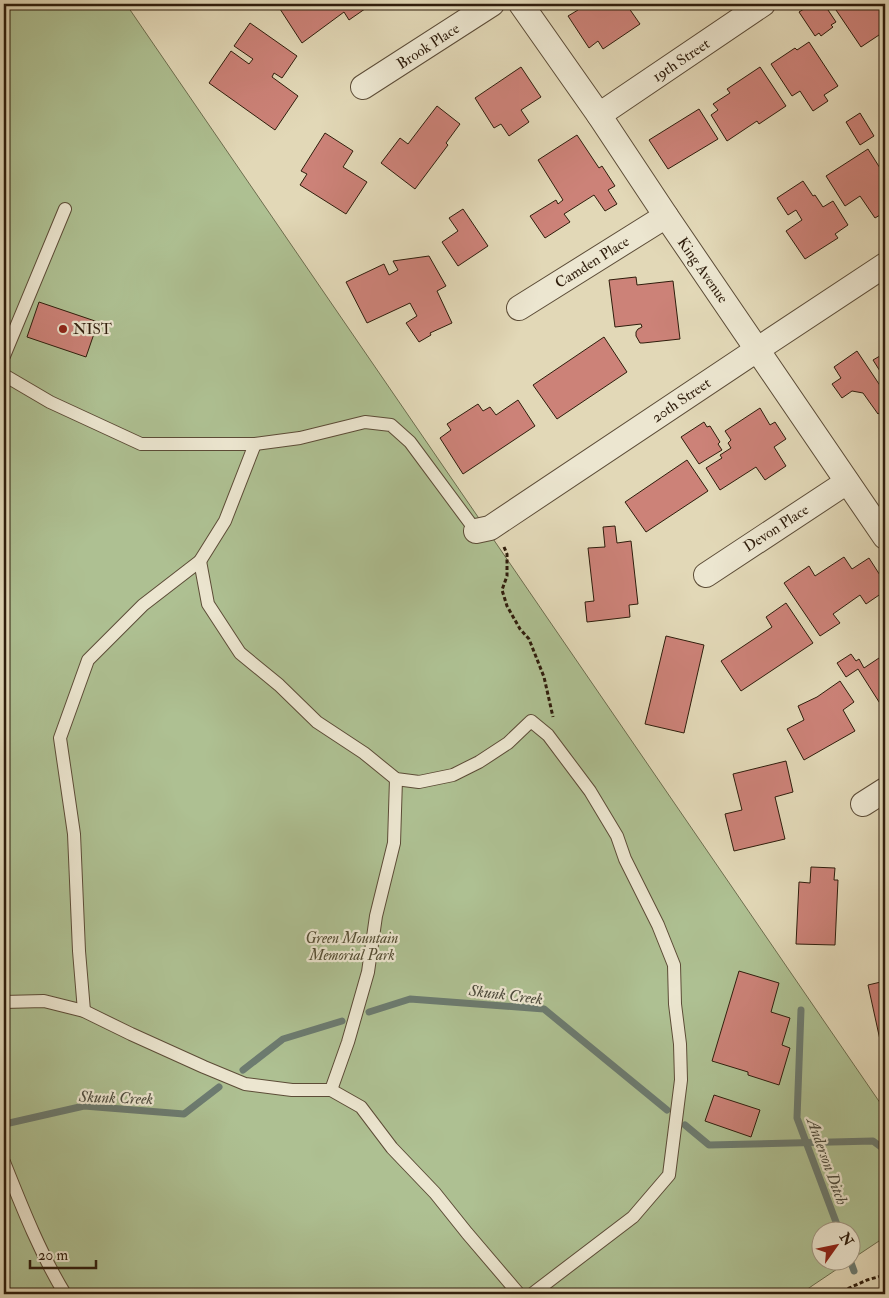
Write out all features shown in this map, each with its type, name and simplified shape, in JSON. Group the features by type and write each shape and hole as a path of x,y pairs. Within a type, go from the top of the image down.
{"street":[{"name":"Brook Place","path":"363,88 492,4"},
{"name":"King Avenue","path":"521,4 599,115 885,537"},
{"name":"19th Street","path":"599,115 763,4"},
{"name":"Camden Place","path":"519,308 666,216"},
{"name":"20th Street","path":"484,529 885,266"},
{"name":"Devon Place","path":"706,575 847,482"},
{"path":"863,804 885,790"}],"lane":[{"path":"4,356 65,209"},
{"path":"4,375 50,402 141,444 254,444 300,438 365,422 391,425 410,442 484,529"},
{"path":"84,1011 79,951 74,834 60,738 88,660 142,605 200,561 225,521 254,444"},
{"path":"200,561 208,604 240,653 279,685 317,722 364,753 396,780 419,782 453,775 479,762 508,743 531,721 548,735 590,791 617,836 625,859 658,924 674,965 675,1004 680,1044 681,1080 669,1175 633,1216 532,1294"},
{"path":"331,1090 348,1042 368,972 376,916 394,843 396,780"},
{"path":"4,1002 44,1002 84,1011 131,1034 245,1084 292,1090 331,1090 361,1106 392,1148 435,1193 467,1234 519,1294"},
{"path":"4,1162 26,1219 65,1294"}],"path":[{"path":"484,529 498,534 507,554 507,576 502,590 507,606 520,629 530,638 544,677 554,716 548,735"},
{"path":"836,1294 867,1280 885,1275"}],"green space":[{"name":"Green Mountain Memorial Park","path":"4,4 126,4 885,1110 885,1237 862,1252 862,1220 812,1220 812,1270 836,1270 800,1294 4,1294"}],"building":[{"path":"288,4 372,4 349,20 344,12 302,43 280,9"},
{"path":"574,4 626,4 640,24 603,49 598,41 589,48 568,16 578,10"},
{"path":"812,4 824,4 836,22 831,25 833,27 821,36 819,33 815,36 799,12"},
{"path":"845,4 885,4 885,31 861,47 836,10"},
{"path":"250,23 297,56 282,78 274,73 272,77 298,96 275,130 209,83 231,51 249,64 253,59 234,46"},
{"path":"809,42 838,86 824,95 828,101 813,111 800,91 792,96 771,64 795,48 797,50"},
{"path":"521,67 541,97 521,110 529,122 509,136 501,124 494,128 475,98"},
{"path":"760,67 786,106 759,124 757,121 727,141 711,115 718,110 713,104 730,93 727,89"},
{"path":"437,106 460,124 446,143 448,145 415,189 381,163 400,138 408,144"},
{"path":"699,109 718,139 668,169 649,140"},
{"path":"860,113 874,136 860,145 846,122"},
{"path":"325,133 353,151 343,167 367,182 346,214 300,185 307,174 301,171"},
{"path":"577,135 599,168 602,166 615,186 608,190 617,204 605,211 594,195 564,214 570,222 545,238 530,216 556,200 558,204 563,200 538,160"},
{"path":"868,149 885,176 885,212 875,218 860,196 845,206 826,176"},
{"path":"803,181 823,207 833,201 848,225 835,234 838,238 805,259 786,231 802,220 796,210 788,215 777,198"},
{"path":"463,209 488,246 458,266 442,242 458,231 449,218"},
{"path":"429,256 446,286 437,291 452,323 430,333 431,335 419,342 406,323 417,316 410,303 367,323 346,282 384,264 389,275 398,270 393,261"},
{"path":"636,277 637,285 673,281 680,339 640,343 636,332 642,327 641,324 615,327 609,280"},
{"name":"NIST","path":"39,302 98,322 86,357 27,337"},
{"path":"604,337 627,372 557,419 533,385"},
{"path":"857,351 885,393 885,409 878,414 863,393 852,391 842,398 832,384 841,378 834,367"},
{"path":"885,353 885,379 873,360"},
{"path":"518,400 535,426 463,474 440,438 451,430 447,424 478,404 483,411 490,407 496,415"},
{"path":"760,408 770,425 775,422 786,439 774,447 786,466 765,480 756,467 720,490 706,468 722,458 720,455 731,448 728,443 731,440 725,431"},
{"path":"704,422 707,427 710,426 720,442 718,444 722,450 699,464 681,437"},
{"path":"687,460 708,491 646,532 625,502"},
{"path":"615,526 617,543 631,541 638,604 629,605 630,617 587,622 585,602 594,601 588,548 605,547 603,527"},
{"path":"844,557 852,569 869,558 885,583 885,591 866,604 860,595 833,614 840,623 820,636 784,583 809,566 815,576"},
{"path":"786,603 813,643 741,691 721,661 772,627 766,617"},
{"path":"666,636 704,645 684,733 645,724"},
{"path":"851,654 856,661 859,659 864,668 885,654 885,702 881,705 858,669 846,677 837,663"},
{"path":"840,681 854,702 843,710 855,731 804,760 787,729 804,720 798,706 817,697"},
{"path":"786,761 793,792 775,797 785,839 734,851 725,814 742,810 733,774"},
{"path":"811,867 835,868 834,880 838,880 835,945 796,944 799,882 810,883"},
{"path":"739,971 779,983 771,1012 790,1018 782,1045 790,1048 779,1085 748,1075 748,1072 712,1061"},
{"path":"885,981 885,1049 882,1049 868,985"},
{"path":"714,1095 760,1110 751,1137 705,1121"}],"waterway":[{"name":"Skunk Creek","path":"369,1012 410,999 544,1009 667,1110"},
{"name":"Anderson Ditch","path":"801,1010 797,1118 835,1220"},
{"name":"Skunk Creek","path":"243,1070 283,1039 342,1021"},
{"name":"Skunk Creek","path":"5,1124 84,1106 184,1114 219,1087"},
{"name":"Skunk Creek","path":"685,1125 709,1145 873,1141 885,1150"}],"place":[{"name":"NIST","path":"63,329"}]}
